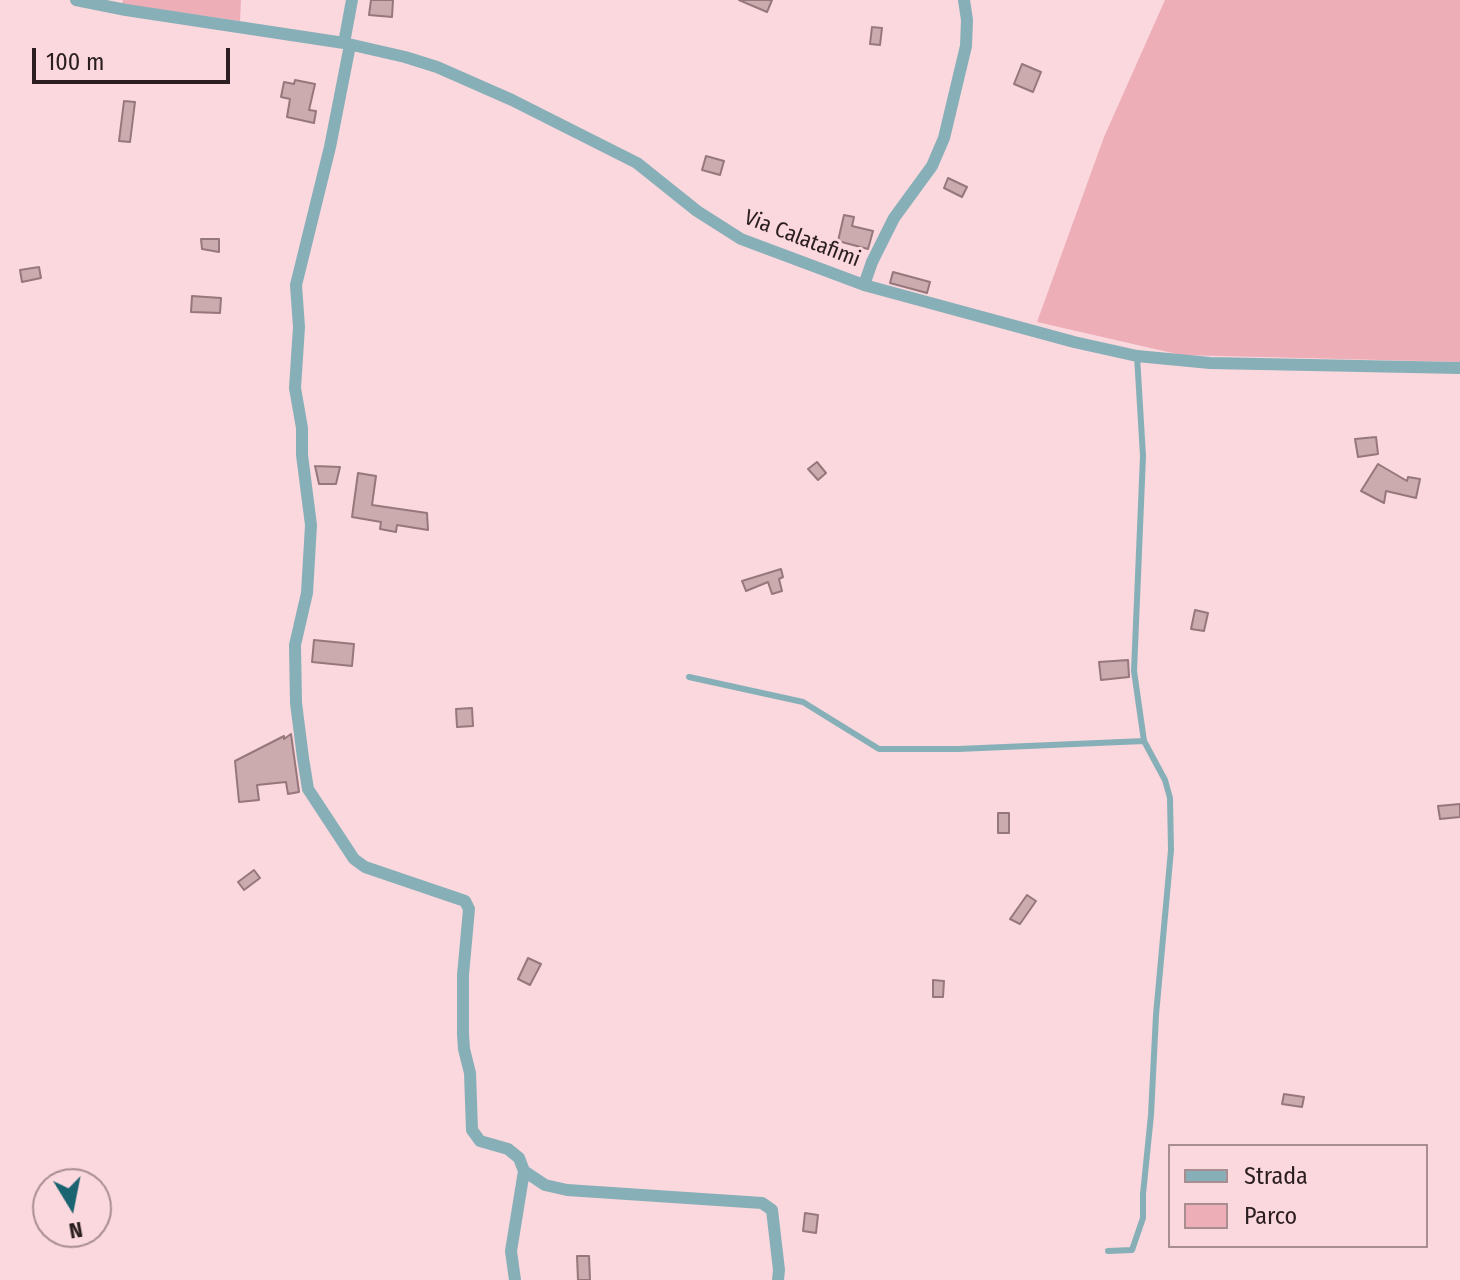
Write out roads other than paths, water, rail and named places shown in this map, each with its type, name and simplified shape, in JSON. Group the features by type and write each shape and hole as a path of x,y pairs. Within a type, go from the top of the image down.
{"street":[{"name":"Via Calatafimi","path":"76,0 347,44 405,57 472,81 637,163 697,211 741,239 864,285 1043,334 1137,356 1249,365 1460,368"},
{"path":"352,0 330,147 296,285 299,327 295,388 311,525 307,593 295,645 296,688 308,789 354,859 365,867 465,901 469,909 463,975 464,1049 470,1073 472,1130 480,1141 508,1149 519,1158 524,1171 511,1251 515,1280"},
{"path":"864,285 894,218 932,166 944,138 966,46 964,0"},
{"path":"524,1171 545,1185 567,1190 762,1203 772,1210 778,1280"}],"lane":[{"path":"1108,1251 1132,1250 1143,1218 1156,1015 1171,850 1167,789 1144,741 1134,671 1143,456 1137,356"},
{"path":"689,677 803,702 879,749 973,749 1144,741"}]}
